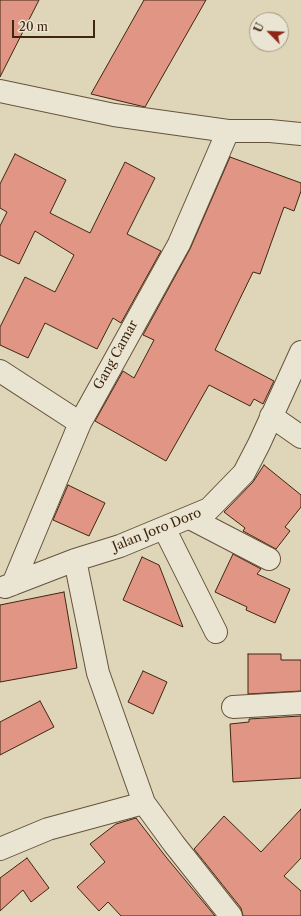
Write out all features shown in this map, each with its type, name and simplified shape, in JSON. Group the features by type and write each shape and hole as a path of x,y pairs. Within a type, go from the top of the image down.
{"street":[{"path":"1,92 114,114 228,131 270,131 301,134"},
{"name":"Gang Camar","path":"7,586 80,423 179,244 228,131"},
{"name":"Jalan Joro Doro","path":"7,586 75,560 120,546 209,509 244,473 259,444 301,352"},
{"path":"0,371 80,423"},
{"path":"271,416 301,437"},
{"path":"190,518 269,559"},
{"path":"164,528 216,632"},
{"path":"75,560 98,672 144,803 229,916"},
{"path":"233,707 301,703"},
{"path":"0,849 48,829 144,803"}],"building":[{"path":"0,0 39,0 0,77"},
{"path":"144,0 206,0 145,107 91,94"},
{"path":"15,154 66,180 50,213 90,233 125,162 155,178 127,234 161,251 121,323 113,318 97,349 45,323 28,358 0,345 0,327 25,277 55,292 74,255 35,231 19,264 0,255 0,226 7,212 0,208 0,184"},
{"path":"230,157 301,183 301,191 294,211 284,207 260,274 253,272 215,350 274,381 263,404 254,399 250,406 209,385 166,461 95,421 123,371 134,378 154,340 143,335 190,249"},
{"path":"264,465 301,495 301,507 285,527 290,531 276,549 243,531 245,528 224,512 253,482"},
{"path":"68,485 105,503 89,536 53,520"},
{"path":"233,554 261,569 257,574 290,589 275,623 246,610 247,607 215,592"},
{"path":"142,557 159,565 183,627 123,600"},
{"path":"64,592 77,668 0,682 0,605"},
{"path":"248,654 281,654 281,660 301,660 301,691 248,694"},
{"path":"143,671 167,682 153,714 128,702"},
{"path":"40,701 54,727 0,755 0,722"},
{"path":"301,716 301,778 233,782 230,724 249,722 249,719"},
{"path":"301,809 301,858 284,876 301,891 301,916 243,916 241,908 194,849 224,816 261,852"},
{"path":"136,818 215,916 121,916 108,902 99,911 77,887 105,862 90,844 116,824"},
{"path":"27,858 49,888 31,902 23,890 0,911 0,878"}]}
